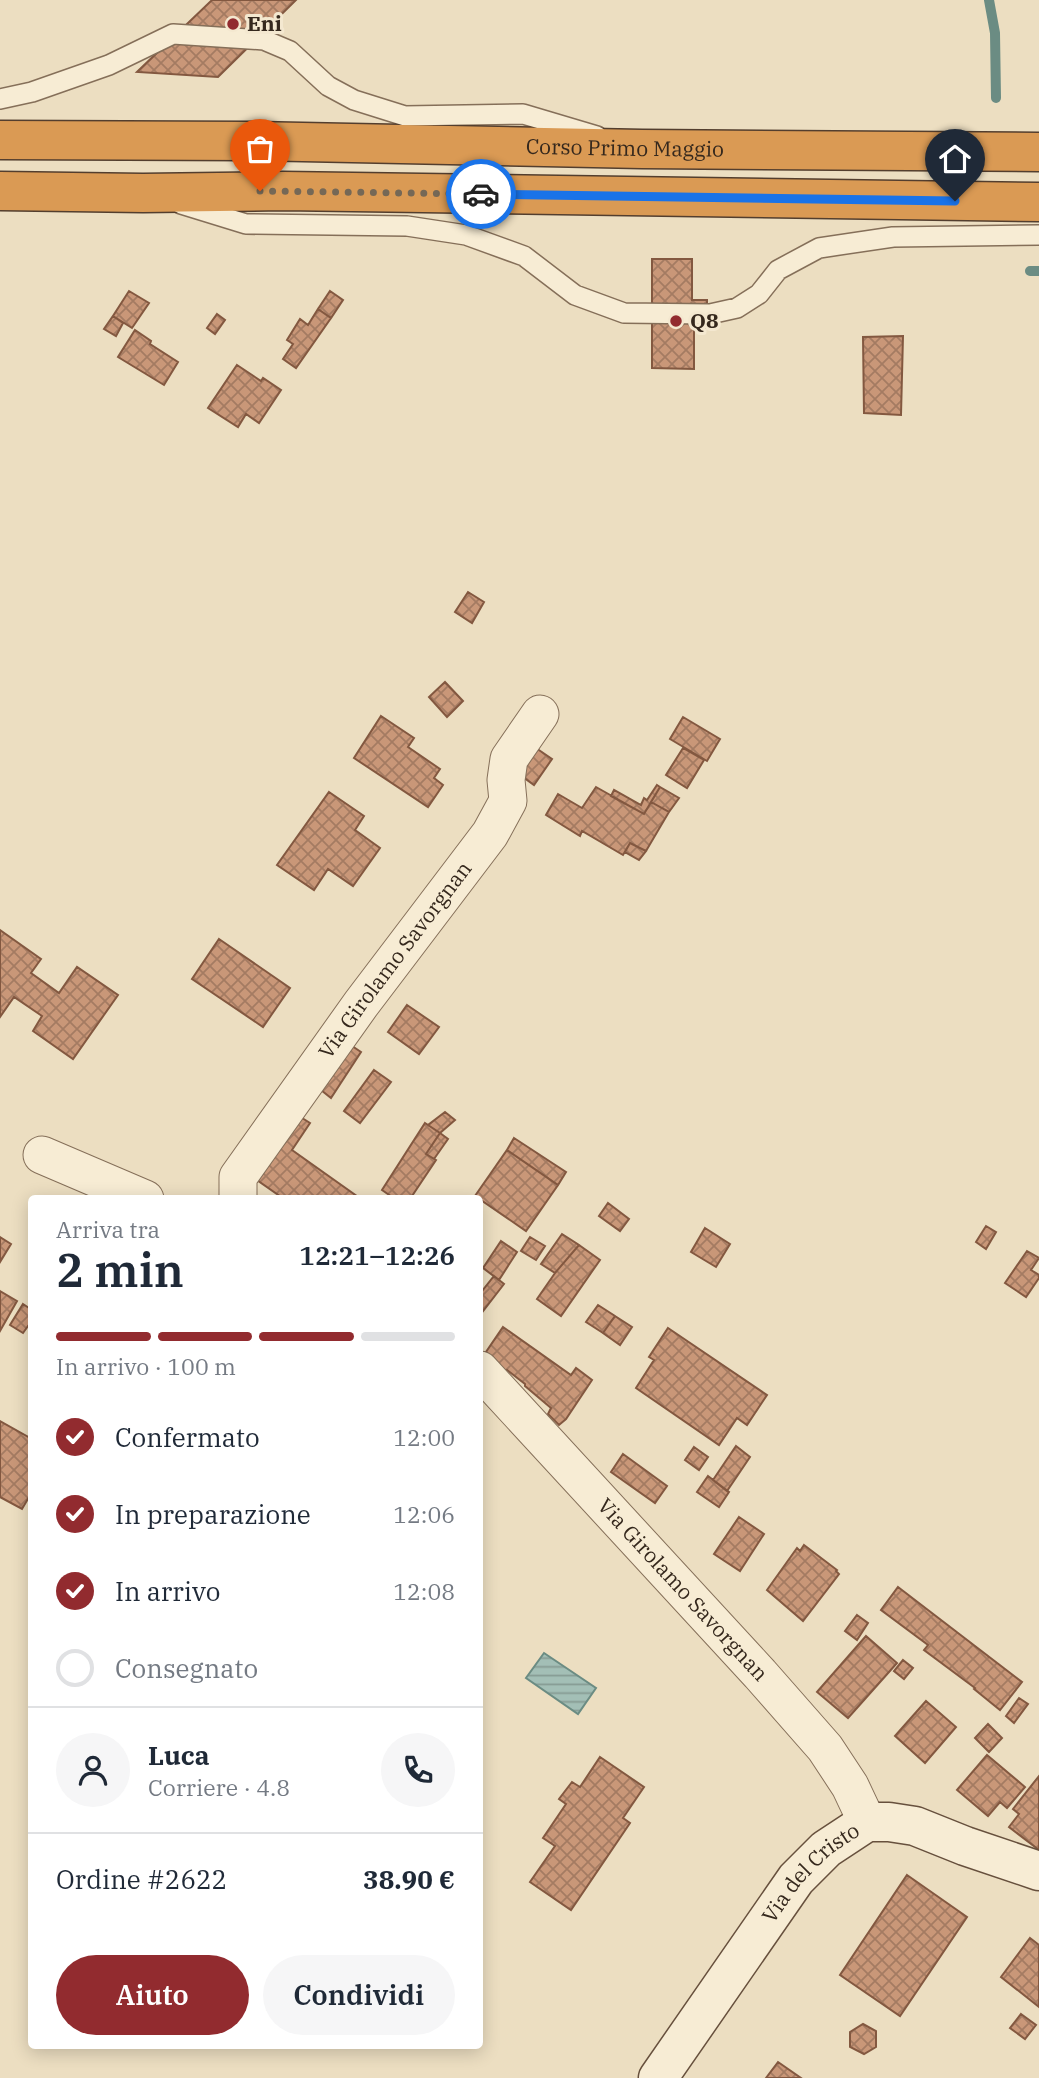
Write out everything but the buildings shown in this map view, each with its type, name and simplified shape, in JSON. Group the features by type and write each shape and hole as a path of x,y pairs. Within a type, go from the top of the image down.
{"highway":[{"name":"Corso Primo Maggio","path":"0,140 1039,152"},
{"path":"0,191 283,191 1039,202"}],"street":[{"name":"Via Girolamo Savorgnan","path":"238,1195 238,1177 361,1004 490,834 508,801 506,780 509,759 540,714"},
{"path":"42,1156 135,1195"},
{"name":"Via Girolamo Savorgnan","path":"483,1373 825,1748 850,1786 867,1822"},
{"name":"Via del Cristo","path":"658,2078 796,1879 826,1849 867,1822 915,1826 1039,1871"}],"lane":[{"path":"0,99 32,92 109,65 173,34 264,40 290,51 328,86 346,96 405,116 523,114 642,149"},
{"path":"143,192 246,224 407,226 466,235 524,256 575,295 624,313 710,314 737,308 760,294 778,270 819,248 893,237 1039,235"}],"water":[{"path":"544,1653 596,1688 578,1714 526,1678"}],"waterway":[{"path":"989,0 995,33 996,98"},
{"path":"1030,271 1039,271"}],"way so far":[{"path":"260,191 481,194"}],"place":[{"name":"Eni","path":"233,24"},
{"name":"Q8","path":"676,321"}],"route":[{"path":"481,194 955,201"}]}
